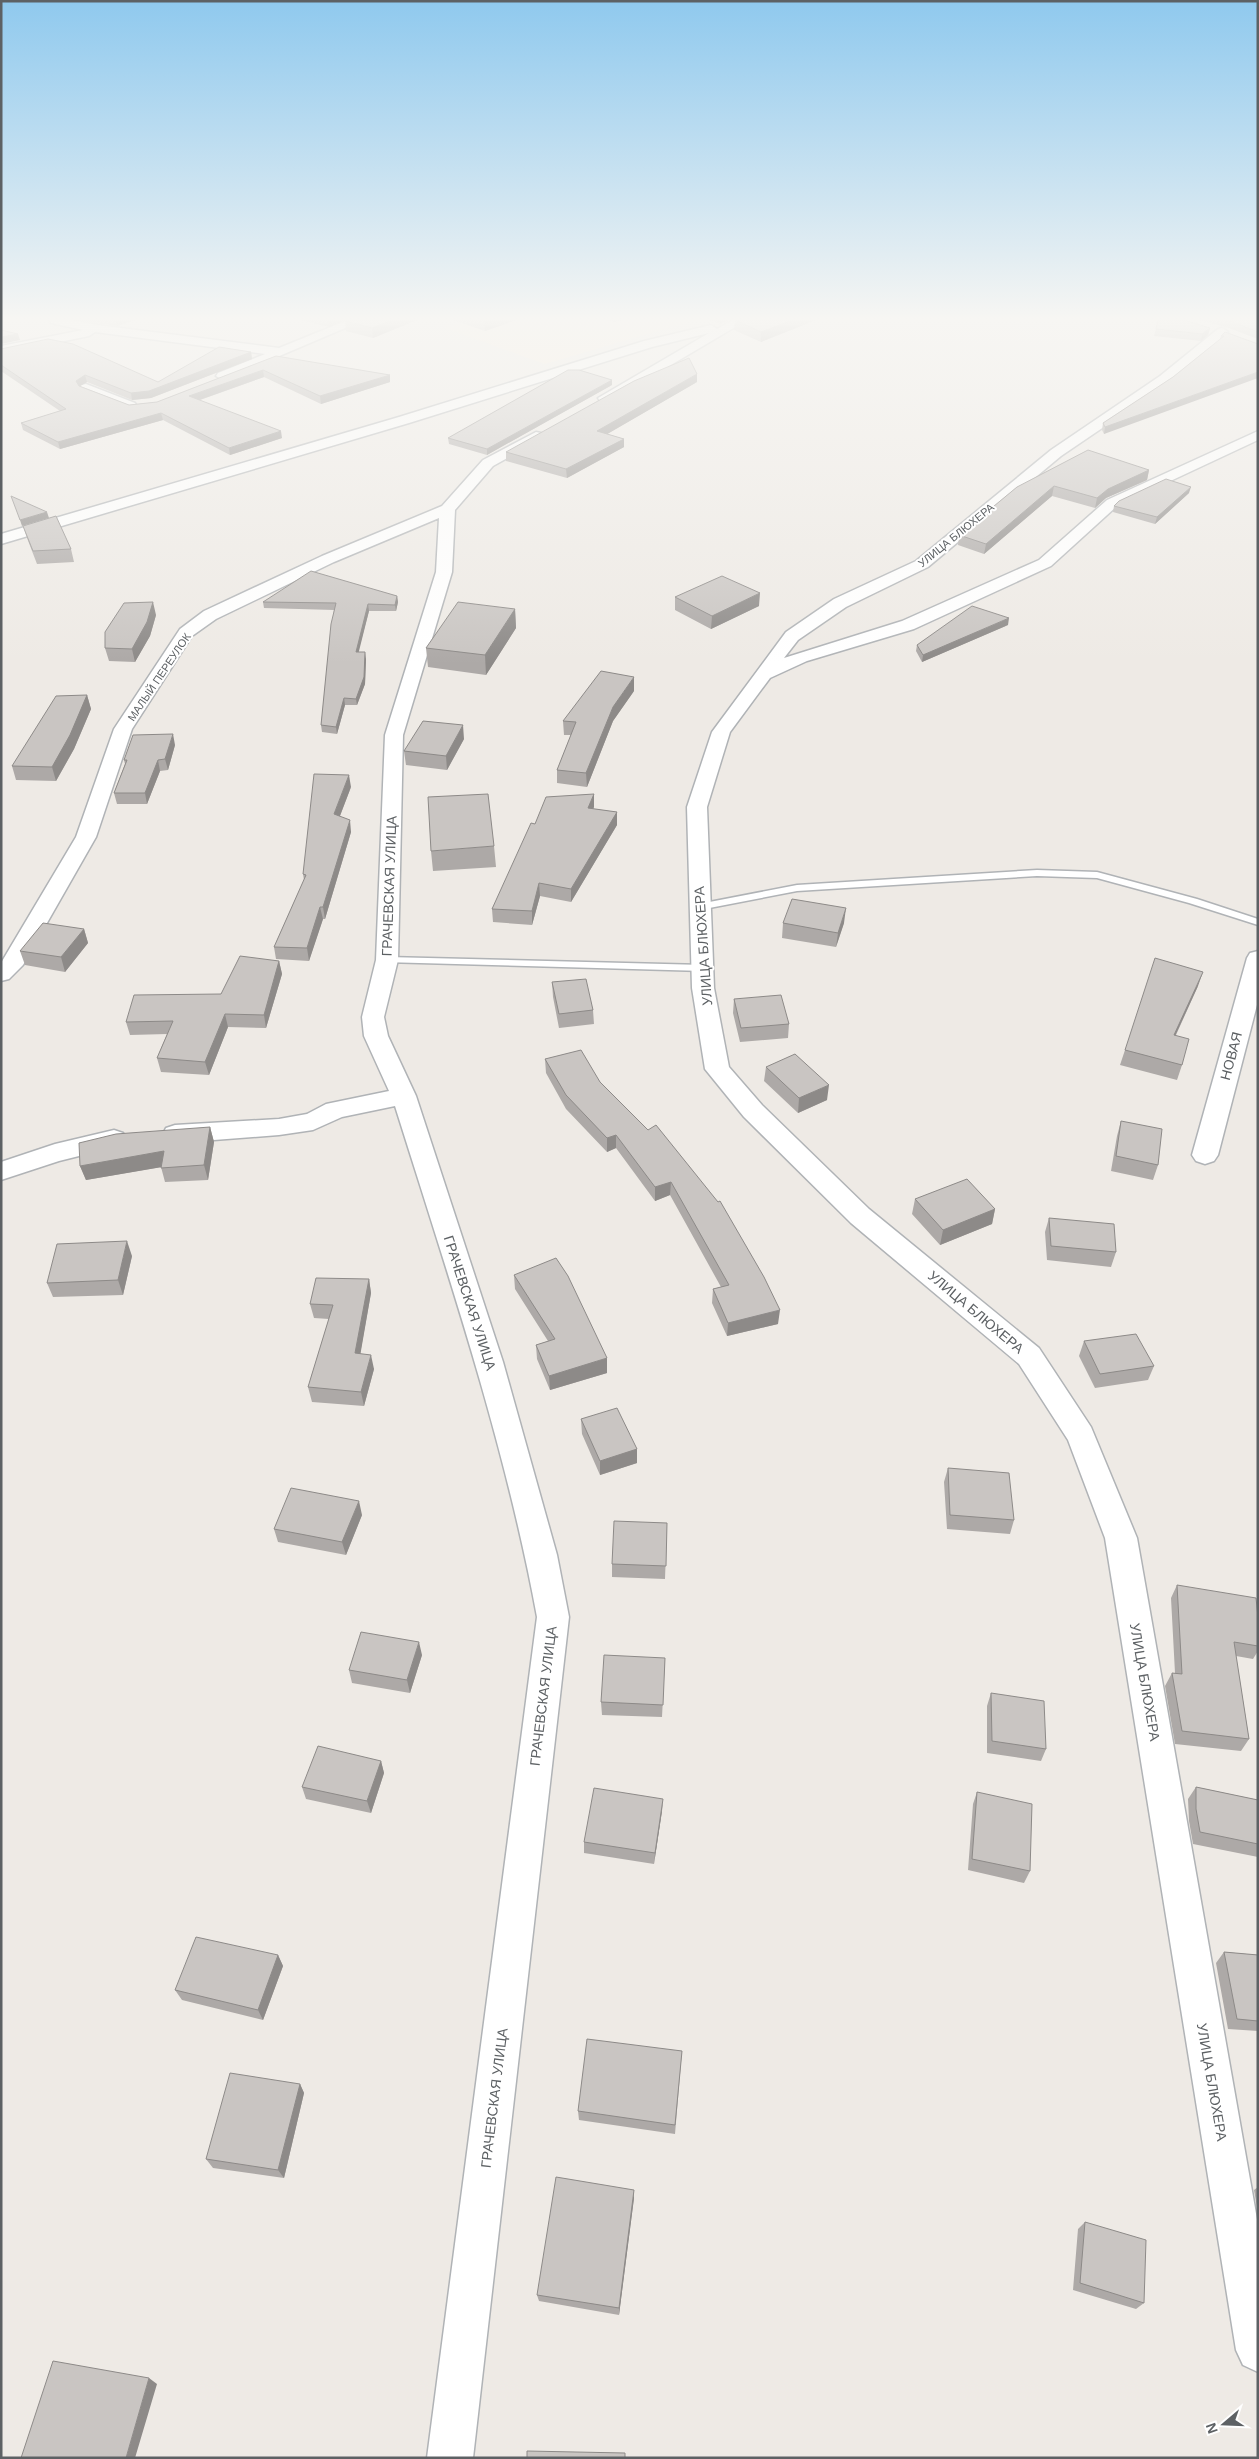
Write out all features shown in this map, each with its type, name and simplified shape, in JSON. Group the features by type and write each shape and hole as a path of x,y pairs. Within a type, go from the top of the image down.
{"street":[{"path":"1,539 354,435"},
{"path":"447,509 488,463 538,435"},
{"name":"УЛИЦА БЛЮХЕРА","path":"1083,435 1056,453 922,564 840,603 792,636 721,732 697,807 699,907 704,968 703,988 717,1068 753,1112 860,1216 1029,1356 1081,1436 1121,1538 1258,2350"},
{"name":"УЛИЦА БЛЮХЕРА","path":"761,676 801,657 908,625 1045,563 1112,504 1258,435"},
{"name":"ГРАЧЕВСКАЯ УЛИЦА","path":"447,509 444,572 394,735 387,960 373,1017 376,1036 404,1096 490,1362 541,1555 553,1617 450,2458"},
{"name":"МАЛЫЙ ПЕРЕУЛОК","path":"1,974 12,965 86,837 123,729 186,633 210,615 328,560 447,509"},
{"name":"НОВАЯ","path":"1205,1155 1258,958"},
{"path":"1,1171 56,1152 120,1138 279,1127 313,1122 335,1110 404,1096"}],"lane":[{"path":"699,907 797,888 1047,874 1097,875 1258,922"},
{"path":"387,960 704,968"}],"building":[{"path":"44,435 84,435 58,442"},
{"path":"203,435 270,435 229,448"},
{"path":"454,435 513,435 487,449 448,438"},
{"path":"537,435 610,435 624,439 566,469 506,452"},
{"path":"1088,450 1149,470 1108,489 1097,498 1054,486 986,544 959,535 1017,487"},
{"path":"1166,479 1191,487 1157,517 1114,506 1119,501"},
{"path":"11,496 47,512 20,520"},
{"path":"56,516 71,549 33,551 23,526"},
{"path":"311,571 397,596 395,605 368,604 356,652 365,652 364,677 356,699 344,698 336,727 321,725 331,624 336,603 263,602"},
{"path":"722,576 760,593 712,616 675,597"},
{"path":"153,602 147,622 132,649 105,648 105,632 124,603"},
{"path":"458,602 515,609 485,655 426,648"},
{"path":"972,606 1009,618 923,655 917,645"},
{"path":"601,671 634,677 613,707 586,773 557,770 576,722 563,721"},
{"path":"87,695 70,735 52,767 12,766 56,696"},
{"path":"423,721 463,725 446,756 404,751"},
{"path":"173,734 165,759 158,760 145,793 114,793 127,760 124,760 133,735"},
{"path":"314,774 349,775 334,814 350,820 323,907 320,907 307,948 274,947 306,875 303,874"},
{"path":"488,794 494,846 431,851 428,797"},
{"path":"594,794 588,808 617,812 571,889 539,883 532,911 492,909 531,823 535,824 546,797"},
{"path":"792,899 846,908 838,933 783,923"},
{"path":"43,923 84,929 61,957 20,951"},
{"path":"240,956 279,961 264,1015 225,1014 205,1062 157,1058 173,1021 126,1022 134,995 221,994"},
{"path":"1155,958 1203,972 1174,1035 1189,1039 1182,1065 1125,1050"},
{"path":"586,979 593,1010 559,1014 552,982"},
{"path":"781,995 789,1024 741,1028 734,999"},
{"path":"581,1050 600,1082 648,1130 656,1125 718,1202 720,1201 764,1277 780,1310 728,1323 713,1289 729,1285 671,1182 655,1187 616,1135 607,1138 566,1095 545,1059"},
{"path":"795,1054 829,1085 799,1098 766,1067"},
{"path":"1121,1121 1162,1129 1158,1165 1116,1156"},
{"path":"210,1127 204,1165 161,1168 164,1151 80,1166 79,1143 116,1134"},
{"path":"967,1179 995,1209 943,1230 915,1199"},
{"path":"1049,1218 1114,1224 1116,1252 1051,1246"},
{"path":"127,1241 118,1280 47,1283 57,1244"},
{"path":"556,1258 568,1276 607,1358 549,1376 536,1345 555,1339 514,1275"},
{"path":"316,1278 369,1279 355,1353 371,1355 361,1392 308,1387 333,1305 310,1304"},
{"path":"1136,1334 1154,1366 1100,1374 1084,1341"},
{"path":"617,1408 637,1449 600,1461 581,1419"},
{"path":"948,1468 1009,1473 1014,1520 950,1515"},
{"path":"291,1488 359,1501 342,1542 274,1529"},
{"path":"614,1521 667,1523 666,1566 612,1564"},
{"path":"1177,1585 1256,1598 1258,1646 1234,1642 1249,1739 1182,1731 1172,1673 1182,1674"},
{"path":"361,1632 419,1642 407,1680 349,1670"},
{"path":"604,1655 665,1658 663,1705 601,1702"},
{"path":"991,1693 1044,1701 1046,1749 992,1741"},
{"path":"318,1746 381,1761 367,1801 302,1787"},
{"path":"1196,1787 1258,1800 1258,1844 1200,1832 1196,1809"},
{"path":"594,1788 663,1799 655,1853 584,1842"},
{"path":"977,1792 1032,1804 1030,1871 972,1859"},
{"path":"196,1937 278,1955 258,2010 175,1990"},
{"path":"1224,1952 1258,1955 1258,2021 1237,2019"},
{"path":"587,2039 682,2051 675,2125 578,2111"},
{"path":"230,2073 300,2084 278,2170 206,2159"},
{"path":"556,2177 634,2190 619,2308 537,2295"},
{"path":"1085,2222 1146,2240 1144,2303 1080,2283"},
{"path":"53,2361 149,2378 126,2458 21,2458"},
{"path":"527,2451 625,2453 625,2458 527,2458"}]}
